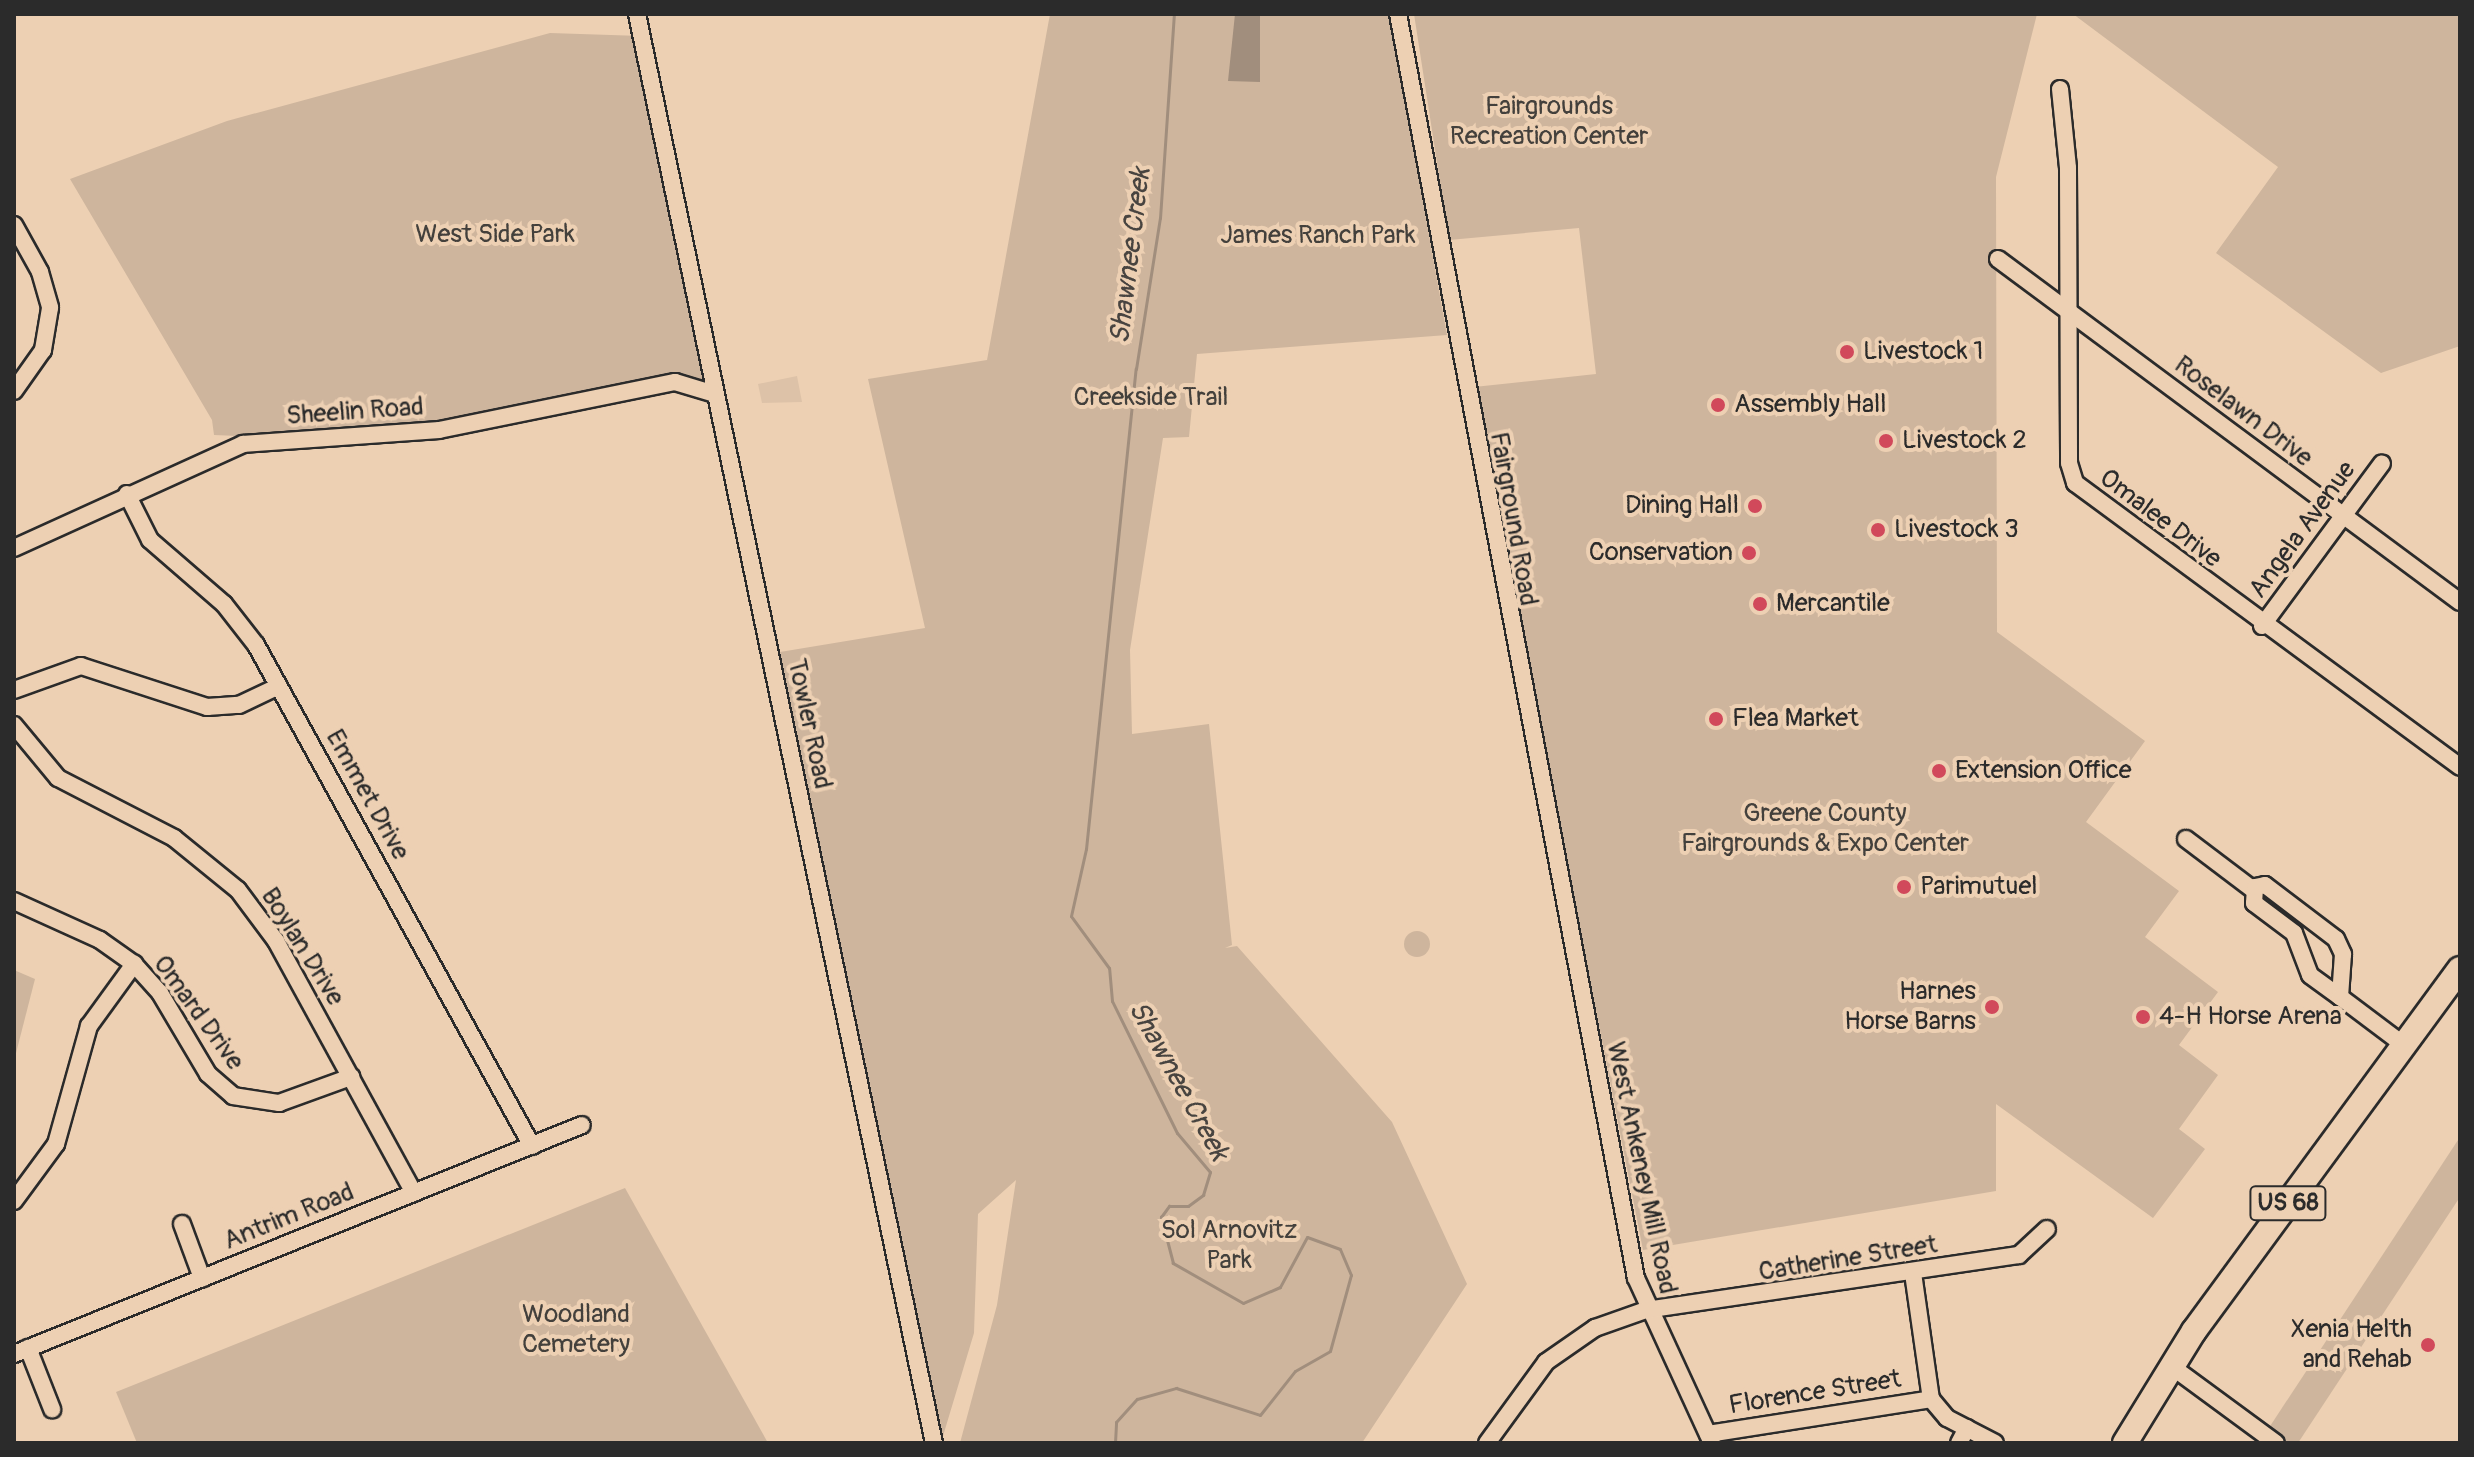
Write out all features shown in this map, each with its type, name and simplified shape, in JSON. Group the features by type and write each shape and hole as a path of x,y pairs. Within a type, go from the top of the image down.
{"highway":[{"name":"US 68","path":"2125,1443 2171,1366 2460,969"}],"street":[{"name":"Towler Road","path":"637,14 934,1443"},
{"name":"Fairground Road","path":"1398,14 1588,1032"},
{"name":"Omalee Drive","path":"2060,89 2070,310 2069,463 2075,483 2262,626 2460,767"},
{"path":"14,225 47,290 46,341 14,391"},
{"name":"Roselawn Drive","path":"1998,259 2460,602"},
{"name":"Sheelin Road","path":"14,548 127,494 243,444 439,430 675,382 715,394"},
{"name":"Angela Avenue","path":"2262,626 2382,463"},
{"name":"Emmet Drive","path":"127,494 150,540 230,611 279,686 532,1146"},
{"path":"14,690 81,666 207,707 239,705 279,686"},
{"name":"Boylan Drive","path":"14,725 58,778 174,838 238,890 276,941 414,1193"},
{"path":"2186,839 2252,889 2254,903 2299,940 2310,975 2404,1045"},
{"path":"2252,889 2265,885 2336,939 2343,954 2340,997"},
{"name":"Omard Drive","path":"14,901 91,935 134,964 160,993 208,1074 233,1096 279,1103 351,1077"},
{"path":"14,1201 56,1144 89,1026 134,964"},
{"name":"West Ankeney Mill Road","path":"1588,1032 1646,1310 1710,1439"},
{"name":"Antrim Road","path":"21,1351 582,1125"},
{"path":"182,1224 202,1278"},
{"name":"Catherine Street","path":"1487,1443 1563,1347 1646,1310 2019,1255 2047,1229"},
{"path":"1913,1273 1931,1399 1963,1436 1995,1443"},
{"path":"21,1351 52,1409"},
{"path":"2171,1366 2276,1443"},
{"name":"Florence Street","path":"1710,1439 1931,1399"}],"shaded area":[{"path":"1235,14 1260,14 1260,82 1228,81"},
{"path":"797,376 802,402 762,403 758,384"}],"green space":[{"path":"1050,14 1389,14 1447,335 1197,354 1189,437 1163,438 1130,650 1132,734 1209,724 1232,945 1225,948 1237,946 1392,1122 1467,1284 1362,1443 960,1443 997,1305 1016,1180 978,1214 974,1333 943,1436 780,652 925,628 868,379 987,360"},
{"name":"Greene County Fairgrounds & Expo Center","path":"1414,14 2037,14 1996,177 1997,632 2145,741 2086,822 2179,891 2145,937 2218,992 2179,1045 2218,1075 2179,1129 2205,1149 2153,1218 1996,1104 1996,1191 1643,1250 1474,387 1596,374 1579,228 1449,240"},
{"path":"2073,14 2460,14 2460,346 2381,373 2216,253 2278,167"},
{"name":"West Side Park","path":"550,33 641,36 706,389 567,403 354,441 214,435 212,420 70,179 227,121"},
{"path":"1417,931 1426,935 1430,944 1426,953 1417,957 1408,953 1404,944 1408,935"},
{"path":"14,970 35,979 14,1061"},
{"path":"2460,1137 2460,1197 2298,1443 2259,1443"},
{"name":"Woodland Cemetery","path":"625,1188 768,1443 137,1443 116,1392"}],"waterway":[{"name":"Shawnee Creek","path":"1115,1443 1116,1422 1137,1399 1176,1388 1260,1415 1295,1371 1330,1351 1351,1275 1340,1249 1307,1237 1280,1287 1243,1303 1173,1263 1161,1217 1169,1206 1188,1206 1203,1195 1210,1172 1177,1133 1112,1001 1109,968 1071,916 1086,849 1136,369 1160,218 1174,14"}],"place":[{"name":"Livestock 1","path":"1847,352"},
{"name":"Assembly Hall","path":"1718,405"},
{"name":"Livestock 2","path":"1886,441"},
{"name":"Dining Hall","path":"1755,506"},
{"name":"Livestock 3","path":"1878,530"},
{"name":"Conservation","path":"1749,553"},
{"name":"Mercantile","path":"1760,604"},
{"name":"Flea Market","path":"1716,719"},
{"name":"Extension Office","path":"1939,771"},
{"name":"Parimutuel","path":"1904,887"},
{"name":"Harnes Horse Barns","path":"1992,1007"},
{"name":"4-H Horse Arena","path":"2143,1017"},
{"name":"Xenia Helth and Rehab","path":"2428,1345"}],"park label":[{"name":"Fairgrounds Recreation Center","path":"1549,122"},
{"name":"James Ranch Park","path":"1318,236"},
{"name":"Creekside Trail","path":"1151,398"},
{"name":"Sol Arnovitz Park","path":"1229,1246"}]}
